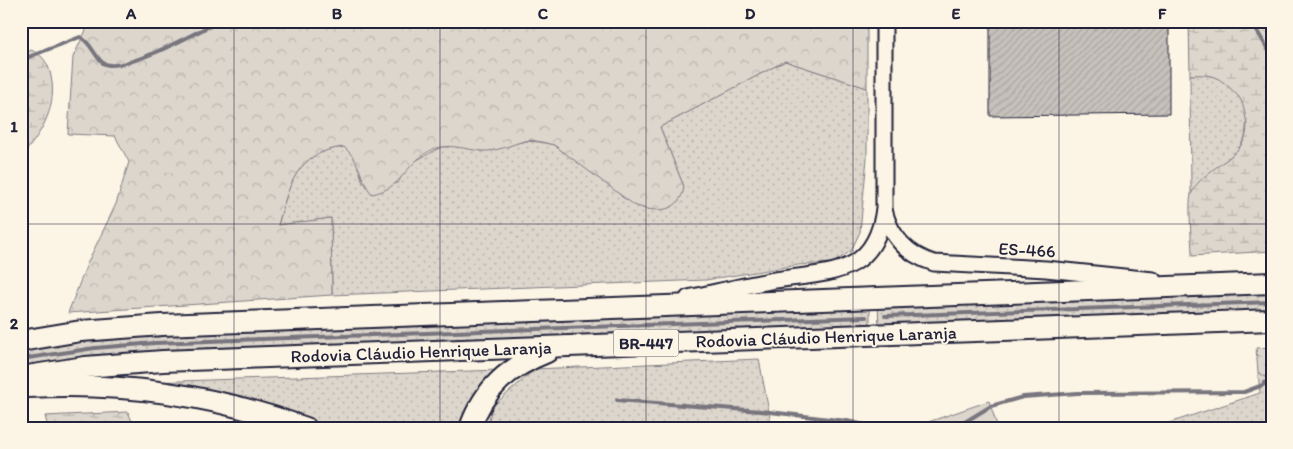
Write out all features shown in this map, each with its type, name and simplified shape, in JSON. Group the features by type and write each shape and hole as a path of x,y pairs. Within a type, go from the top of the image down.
{"main road":[{"name":"Rodovia Cláudio Henrique Laranja","path":"21,341 81,331 162,325 1272,283"},
{"name":"Rodovia Cláudio Henrique Laranja","path":"21,377 85,367 154,362 1272,320"},
{"path":"470,428 487,393 505,374 526,360 563,346"},
{"path":"21,388 90,386 164,392 221,402 306,428"}],"street":[{"name":"ES-466","path":"650,306 757,284 824,275 854,263 869,248 880,230 884,209 884,21"},
{"name":"ES-466","path":"884,209 891,230 904,248 918,257 934,263 1077,271 1196,286"}],"green space":[{"path":"97,21 867,21 867,88 785,61 660,127 684,187 682,196 672,207 658,210 634,205 554,145 531,140 487,151 454,147 433,149 418,159 396,183 372,194 364,182 357,164 344,147 328,150 305,163 297,173 286,197 278,225 331,218 332,295 68,313 87,264 116,204 129,162 115,136 68,134 73,57 89,24"},
{"path":"1189,21 1272,21 1272,251 1192,256 1191,195 1197,184 1206,175 1237,151 1244,141 1247,129 1242,103 1230,88 1221,80 1211,76 1190,75"},
{"path":"31,50 41,56 47,64 52,84 52,96 47,118 42,128 21,157 21,56"},
{"path":"785,61 867,88 867,158 860,232 851,251 833,263 798,265 706,280 332,295 331,218 278,226 291,184 304,163 328,150 344,147 355,156 363,183 398,183 405,170 417,160 441,147 456,146 483,151 526,141 540,142 554,145 613,187 622,197 647,210 684,187 660,127"},
{"path":"1202,74 1220,78 1241,98 1247,118 1245,137 1238,150 1202,180 1191,195 1190,75"},
{"path":"1272,290 1272,312 879,327 878,304"},
{"path":"870,305 870,327 21,370 21,348 81,338"},
{"path":"1272,347 1272,381 1258,372 1256,348"},
{"path":"759,359 772,428 487,428 492,407 535,369"},
{"path":"500,370 464,428 332,428 288,411 231,395 152,384 151,382"},
{"path":"1258,372 1272,381 1272,428 1154,428 1260,393"},
{"path":"989,401 998,428 911,428"},
{"path":"128,412 135,428 48,428 45,416"}],"building":[{"path":"990,21 1169,21 1169,114 990,116"}],"waterway":[{"path":"21,60 80,37 87,42 103,63 112,65 126,63 178,42 219,21"},
{"path":"1251,21 1272,56"},
{"path":"885,316 1272,302"},
{"path":"21,359 95,348 155,343 866,317"},
{"path":"955,428 991,406 1023,397 1078,393 1244,392 1263,385 1272,376"},
{"path":"617,400 761,411 847,421 879,428"}]}
